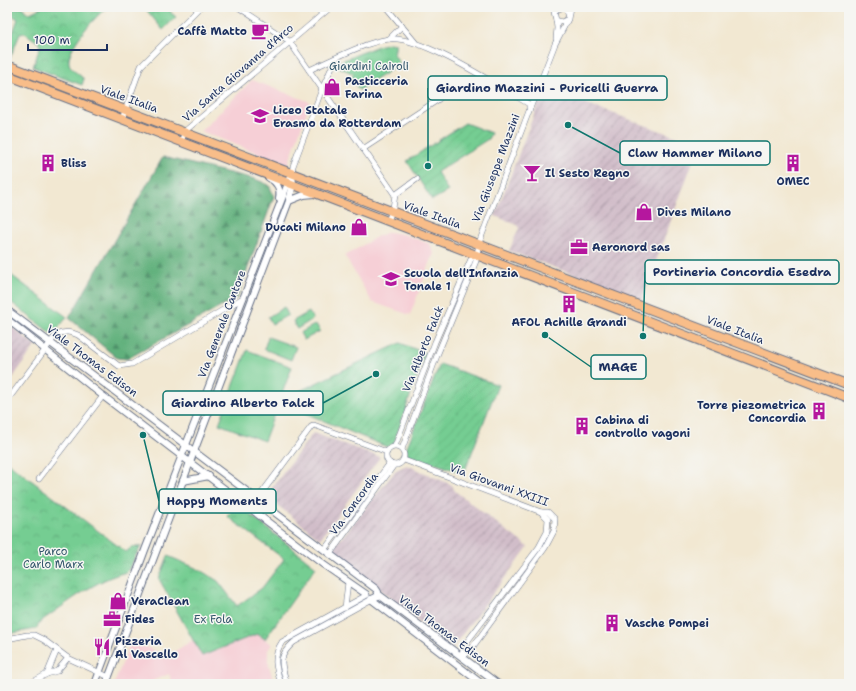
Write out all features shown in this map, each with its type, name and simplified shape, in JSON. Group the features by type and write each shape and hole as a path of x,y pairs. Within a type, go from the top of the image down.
{"main road":[{"name":"Viale Italia","path":"7,65 185,131 391,212 479,243 849,385"},
{"name":"Viale Italia","path":"7,75 849,398"}],"street":[{"path":"122,119 141,66 200,7"},
{"path":"238,7 289,41 395,195"},
{"path":"317,7 322,14"},
{"name":"Via Santa Giovanna d'Arco","path":"181,142 185,131 289,41 331,7"},
{"path":"386,7 415,42"},
{"path":"550,7 554,12 560,8 565,8 568,14"},
{"name":"Via Giuseppe Mazzini","path":"476,255 479,243 528,111 570,7"},
{"name":"Via Giuseppe Mazzini","path":"554,12 557,28 555,44"},
{"path":"556,20 560,22 566,20"},
{"path":"389,39 402,26"},
{"path":"309,70 336,58 389,39 400,38 415,42 442,54 529,104 528,111"},
{"name":"Via Generale Cantore","path":"106,684 289,202 293,166 322,89 336,58"},
{"path":"363,149 439,99"},
{"name":"Viale Italia","path":"242,165 248,170 275,181 280,190 277,209"},
{"path":"388,221 395,195 417,179"},
{"name":"Via Generale Cantore","path":"95,684 145,550 183,456 277,209 290,183"},
{"path":"289,202 304,195 318,194"},
{"name":"Via Alberto Falck","path":"394,446 437,338 472,259 476,255"},
{"name":"Via Alberto Falck","path":"402,449 438,354 476,261 476,255"},
{"path":"7,401 50,342 61,332 73,332 120,366 129,365 243,298"},
{"name":"Viale Thomas Edison","path":"7,310 194,452 258,498 373,587"},
{"name":"Viale Thomas Edison","path":"7,319 103,396 482,684"},
{"path":"39,479 103,396"},
{"path":"258,498 306,433 314,425 387,452"},
{"path":"157,437 164,428"},
{"path":"394,446 402,449 404,453 404,460 401,463 392,464 387,459 387,452 394,446"},
{"name":"Via Giovanni XXIII","path":"404,460 541,512 548,519 549,523 545,537 539,547 463,647 462,657"},
{"name":"Via Concordia","path":"324,550 392,464"},
{"name":"Via Concordia","path":"330,554 392,464"},
{"path":"183,482 209,476"},
{"path":"345,608 348,582"},
{"path":"280,684 275,662 277,651 282,642 368,596 376,598 378,590 373,587 368,589 368,596"},
{"name":"Viale Thomas Edison","path":"378,594 498,684"},
{"path":"287,684 281,662 282,654 286,649 294,642 368,596"},
{"path":"7,639 27,634 34,635 68,658 109,677"},
{"path":"47,674 57,650"},
{"path":"456,664 462,657"},
{"path":"29,684 47,674 57,671 68,658"}],"shaded area":[{"name":"Liceo Statale Erasmo da Rotterdam","path":"252,80 310,102 288,165 201,131"},
{"path":"544,88 699,145 642,299 509,251 519,228 517,225 495,216"},
{"name":"Scuola dell'Infanzia Tonale 1","path":"389,232 403,234 430,244 434,253 410,315 372,302 345,256 378,236"},
{"path":"7,323 35,346 7,386"},
{"path":"313,433 380,457 320,539 266,496"},
{"path":"407,465 452,485 455,491 528,547 452,648 332,550 396,470"},
{"path":"257,634 272,644 268,650 268,661 274,684 172,684 169,674 145,684 114,684 131,641 167,656 193,640 203,656"}],"green space":[{"path":"7,7 13,9 23,7 25,11 30,13 42,7 107,7 96,17 83,33 72,49 69,57 71,67 84,79 82,85 33,67 40,47 39,43 25,33 20,34 10,58 7,57 7,48 18,19 7,12"},
{"path":"144,7 175,7 170,12 176,17 163,30"},
{"name":"Giardini Cairoli","path":"389,43 396,44 394,54 400,64 359,90 351,78 354,74 337,66 339,62"},
{"path":"465,123 491,133 488,139 437,172 448,191 432,200 407,161"},
{"path":"163,157 255,179 269,185 274,196 237,298 127,359 117,358 69,318"},
{"path":"7,272 67,317 53,335 7,299"},
{"path":"284,307 288,315 272,324 268,317"},
{"path":"309,312 313,319 297,329 293,321"},
{"path":"316,324 320,331 304,340 300,333"},
{"path":"268,337 296,347 291,360 264,349"},
{"path":"400,343 425,353 394,443 387,447 283,404 289,396"},
{"path":"247,350 292,367 264,441 219,424"},
{"path":"440,364 498,385 464,473 408,455 406,449"},
{"name":"Parco Carlo Marx","path":"7,462 126,552 132,547 141,546 127,572 104,580 82,592 41,621 36,629 7,634"},
{"name":"Ex Fola","path":"238,505 316,567 265,639 257,634 202,656 159,579 168,556 198,569 218,581 237,606 262,588 284,559 227,516"}],"place":[{"name":"Caffè Matto","path":"260,31"},
{"name":"Pasticceria Farina","path":"332,87"},
{"name":"Liceo Statale Erasmo da Rotterdam","path":"260,116"},
{"name":"Claw Hammer Milano","path":"568,125"},
{"name":"Bliss","path":"48,163"},
{"name":"OMEC","path":"793,163"},
{"name":"Giardino Mazzini - Puricelli Guerra","path":"428,166"},
{"name":"Il Sesto Regno","path":"532,173"},
{"name":"Dives Milano","path":"644,212"},
{"name":"Ducati Milano","path":"359,227"},
{"name":"Aeronord sas","path":"579,247"},
{"name":"Scuola dell'Infanzia Tonale 1","path":"391,279"},
{"name":"AFOL Achille Grandi","path":"569,304"},
{"name":"MAGE","path":"545,335"},
{"name":"Portineria Concordia Esedra","path":"643,336"},
{"name":"Giardino Alberto Falck","path":"376,374"},
{"name":"Torre piezometrica Concordia","path":"819,411"},
{"name":"Cabina di controllo vagoni","path":"582,426"},
{"name":"Happy Moments","path":"143,435"},
{"name":"VeraClean","path":"118,601"},
{"name":"Fides","path":"112,619"},
{"name":"Vasche Pompei","path":"612,623"},
{"name":"Pizzeria Al Vascello","path":"102,647"}]}
